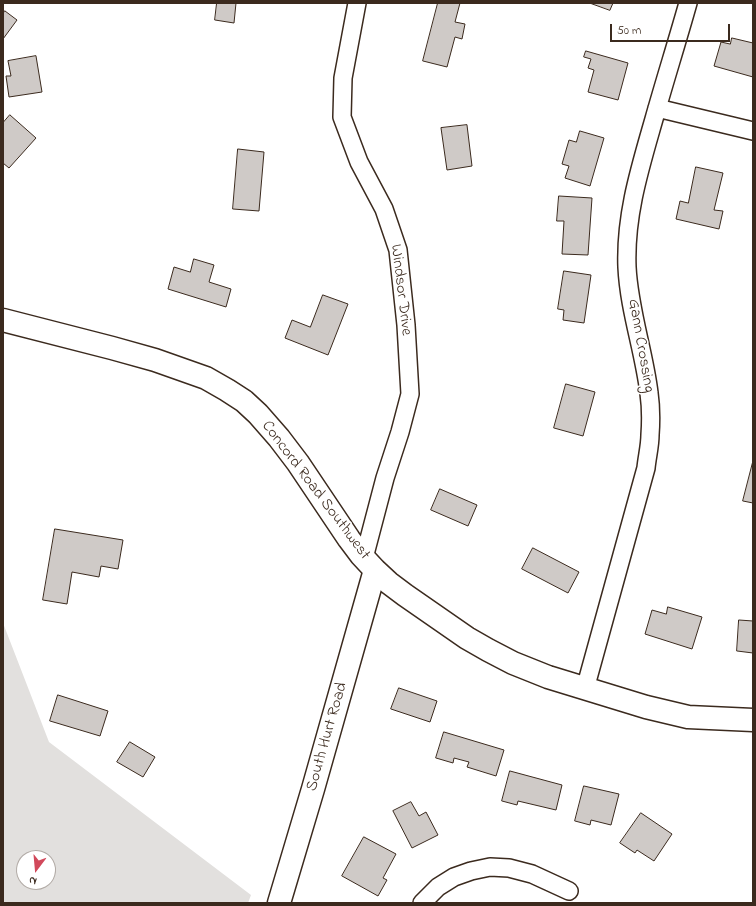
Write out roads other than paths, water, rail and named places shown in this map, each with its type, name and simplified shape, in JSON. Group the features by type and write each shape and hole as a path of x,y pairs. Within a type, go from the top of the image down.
{"street":[{"name":"Windsor Drive","path":"357,3 343,78 342,117 359,162 384,209 398,250 406,325 410,394 400,432 385,478 369,564"},
{"name":"Gann Crossing","path":"585,689 646,468 650,436 649,392 629,289 627,243 629,221 638,176 688,3"},
{"path":"657,108 753,131"},
{"name":"Concord Road Southwest","path":"3,320 155,360 206,378 244,401 258,414 279,438 298,463 349,539 369,564 389,583 405,595 488,650 513,663 548,677 646,707 688,717 753,720"},
{"name":"South Hurt Road","path":"279,903 313,789 369,564"},
{"path":"422,903 438,887 454,877 471,871 490,867 509,868 532,874 569,891"}]}
